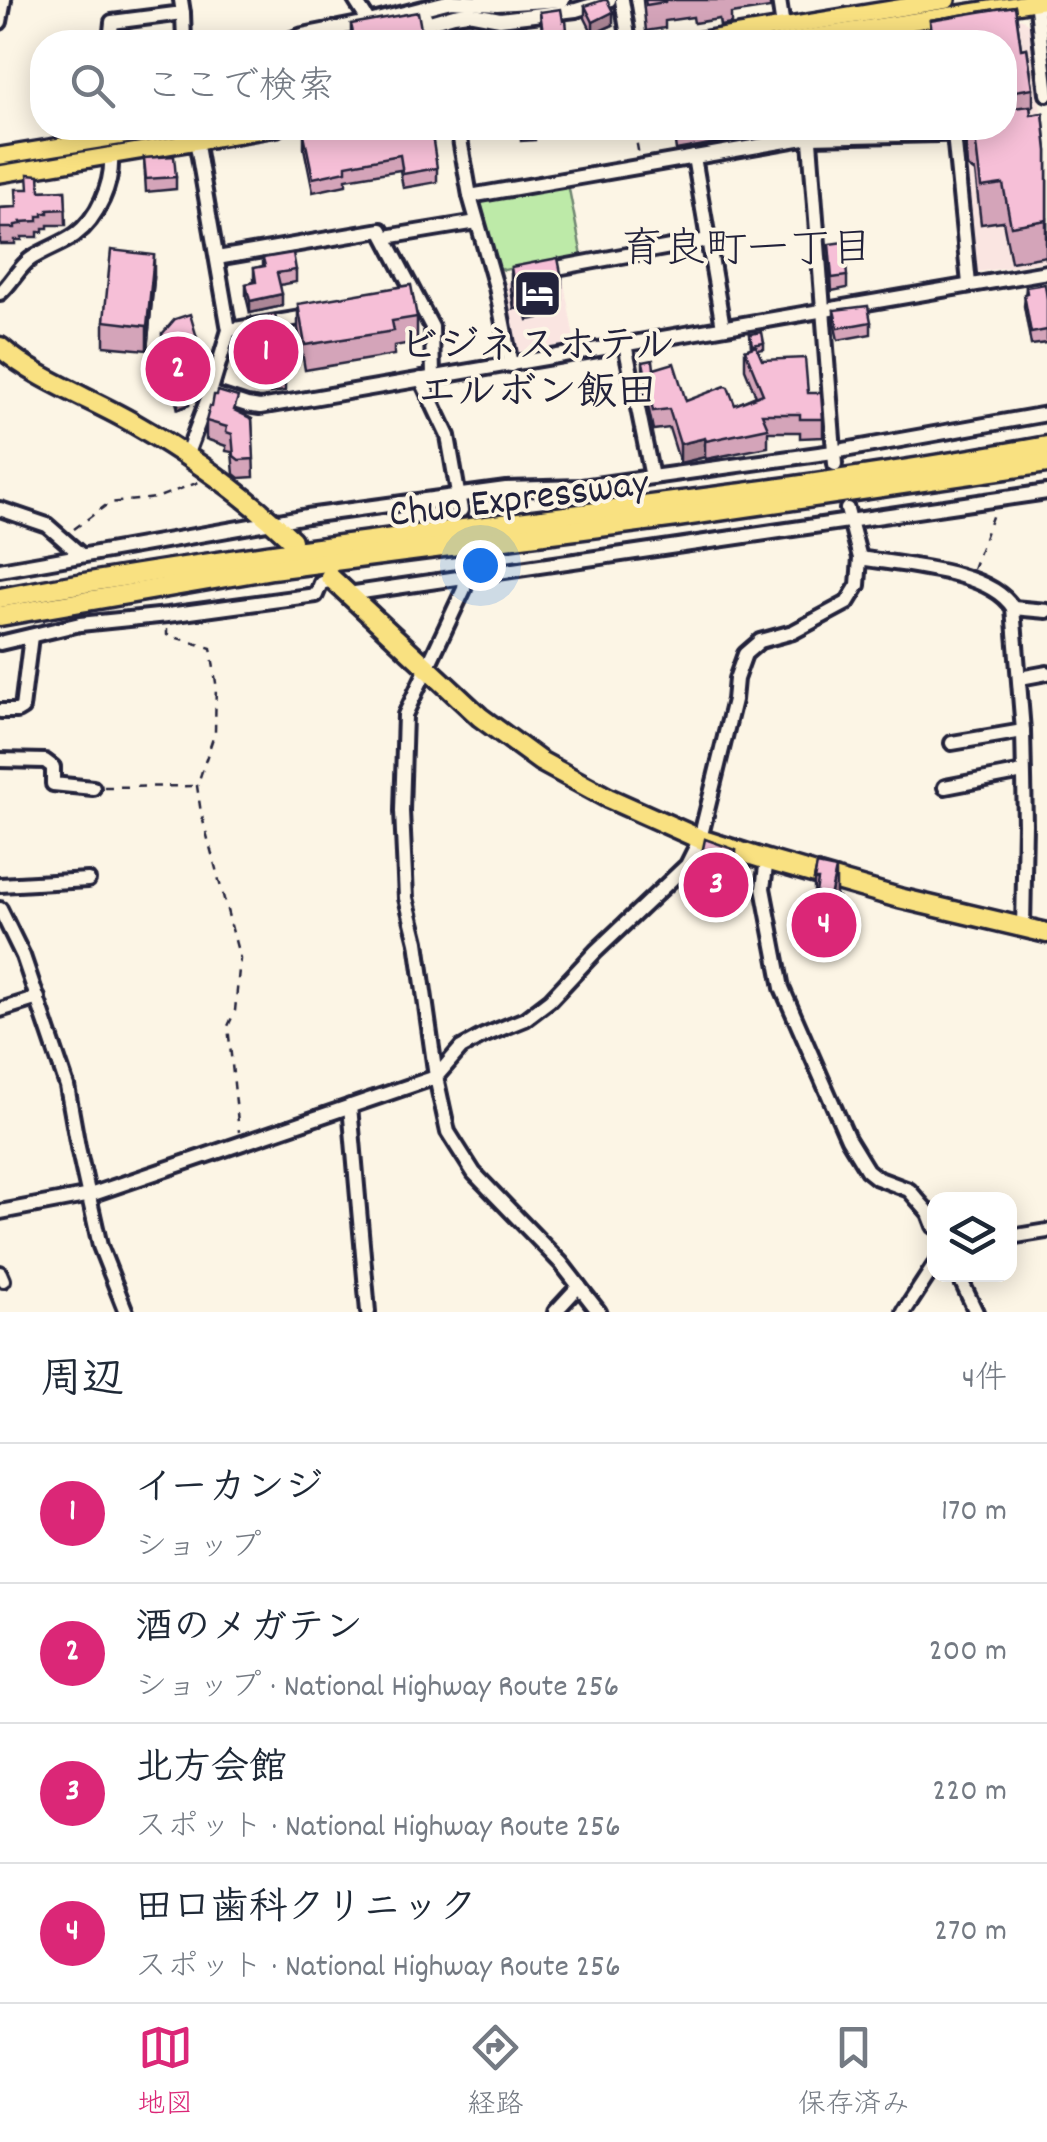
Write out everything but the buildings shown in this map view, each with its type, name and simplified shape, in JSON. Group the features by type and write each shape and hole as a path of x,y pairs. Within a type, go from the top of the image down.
{"highway":[{"path":"0,346 12,358 134,422 186,456 292,540"},
{"name":"Chuo Expressway","path":"0,598 247,556 853,476 1047,446"},
{"name":"Chuo Expressway","path":"0,616 272,570 696,514 1047,462"},
{"path":"338,584 480,718 540,760 608,798 700,839 767,860 900,898 1047,933"}],"main road":[{"path":"807,30 946,0"},
{"path":"819,30 1040,1"},
{"path":"0,156 98,140"},
{"path":"0,174 111,156 172,140"}],"street":[{"path":"0,22 4,0"},
{"path":"355,0 371,29"},
{"path":"396,30 451,1 496,4 562,0"},
{"path":"360,30 468,13 500,19 576,10 610,0"},
{"path":"622,0 627,30"},
{"path":"778,0 788,30"},
{"path":"1040,1 1047,94"},
{"path":"111,30 112,22 182,6"},
{"path":"425,18 428,30"},
{"path":"186,456 229,330 196,140"},
{"path":"460,140 510,364"},
{"path":"470,196 773,140"},
{"path":"811,140 834,458"},
{"path":"955,140 969,284"},
{"path":"0,294 31,258 87,224 108,182 111,156"},
{"path":"694,157 723,327"},
{"path":"386,238 477,222"},
{"path":"217,258 382,230 432,327 427,378 448,436 461,510"},
{"path":"533,272 708,240"},
{"path":"210,392 260,406 1047,272"},
{"path":"494,280 514,276"},
{"path":"400,300 418,297"},
{"path":"229,330 328,313"},
{"path":"626,344 652,477"},
{"path":"0,570 272,522 460,494 506,488 582,487 834,458 1047,414"},
{"path":"0,643 80,624 316,595 322,583 465,573 848,516 1047,492"},
{"path":"0,509 47,526 80,554"},
{"path":"0,1212 90,1195 436,1077 461,1048 525,1018 550,1000 688,865 700,839 745,654 760,642 793,632 847,603 858,584 860,558 848,516"},
{"path":"860,558 924,566 972,580 1008,599 1013,608 1023,731 1023,927"},
{"path":"465,573 464,590 405,715 402,811 406,898 417,942 436,1077 448,1132 474,1172 561,1263 599,1312"},
{"path":"1013,608 1047,611"},
{"path":"0,711 22,708 31,636"},
{"path":"1020,678 1047,673"},
{"path":"952,744 1023,731"},
{"path":"0,760 44,761 53,767 53,784 93,788"},
{"path":"945,787 1023,772"},
{"path":"767,860 762,888 782,988 848,1139 867,1170 908,1190 927,1211"},
{"path":"0,885 88,880"},
{"path":"0,909 5,929 23,956 68,1086 100,1246 126,1312"},
{"path":"0,1010 38,998"},
{"path":"350,1106 368,1312"},
{"path":"1017,1236 1047,1232"},
{"path":"904,1312 927,1277"},
{"path":"962,1282 976,1312"},
{"path":"555,1312 579,1286"}],"path":[{"path":"636,140 640,165"},
{"path":"60,536 109,503 156,498 215,477"},
{"path":"972,580 973,564 994,510 992,500"},
{"path":"168,615 167,635 212,648 215,732 197,786 240,959 235,1010 228,1026 240,1144"},
{"path":"93,788 197,786"}],"shaded area":[{"path":"1017,18 1030,26 1041,111 1030,124 1017,83 1017,30 940,30"},
{"path":"704,140 760,140 706,149"},
{"path":"969,141 1047,159 1047,261 978,272 973,269 962,146"},
{"path":"562,272 575,343 516,351 506,282"}],"green space":[{"path":"568,184 582,256 504,270 495,265 479,201"}],"waterway":[{"path":"110,196 117,181"},
{"path":"53,255 85,235 106,205"}],"place":[{"name":"ビジネスホテル エルボン飯田","path":"537,294"},
{"name":"イーカンジ","path":"266,352"},
{"name":"酒のメガテン","path":"178,369"},
{"name":"北方会館","path":"716,885"},
{"name":"田口歯科クリニック","path":"824,925"}],"district":[{"name":"育良町一丁目","path":"747,253"}]}
